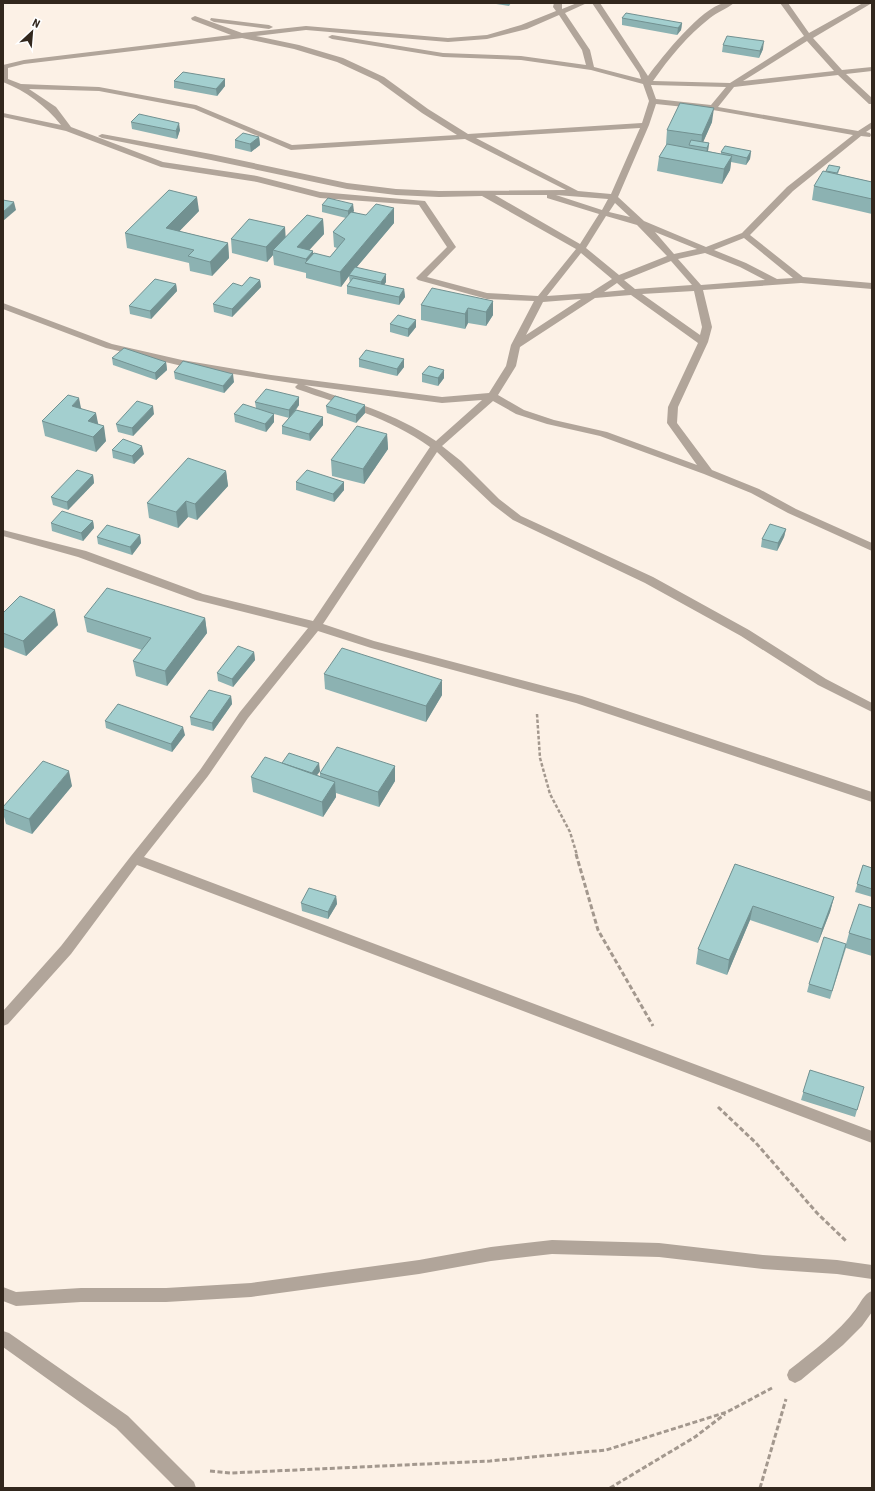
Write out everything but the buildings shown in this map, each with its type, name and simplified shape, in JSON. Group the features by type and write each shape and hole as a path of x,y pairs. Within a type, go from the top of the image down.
{"street":[{"path":"558,3 557,7 586,50 591,68"},
{"path":"583,3 524,27 487,37 448,40 325,28 286,29 24,62 4,67 4,80 20,86 53,109 68,129 161,164 257,179 320,195 422,203 452,246 421,278 488,296 540,299 801,280 872,286"},
{"path":"3,1020 66,950 135,859 204,773 244,714 316,626 436,446 492,396 511,366 516,346 540,299 581,248 614,197 645,125 653,101 643,73 596,3"},
{"path":"647,83 667,55 696,27 720,6 730,3"},
{"path":"784,3 792,11 808,37 838,73 872,102"},
{"path":"713,108 732,86 808,37 868,3"},
{"path":"577,193 465,136 425,112 381,79 340,60 296,47 239,35 195,18 286,29 443,55 521,58 591,68 647,83 732,86 872,70"},
{"path":"20,86 99,89 196,107 291,148 645,125"},
{"path":"653,101 713,108 872,136"},
{"path":"3,115 347,186 439,194 536,192 577,193 614,197 673,257 698,287 707,327 703,342 673,406 672,423 708,472"},
{"path":"516,346 617,279 673,257 705,250 745,235 790,189 862,134 872,124"},
{"path":"536,192 604,214 641,223 743,265 775,281"},
{"path":"483,193 581,248 633,292 703,342"},
{"path":"745,235 801,280"},
{"path":"3,306 109,346 182,363 271,378 442,400 492,396 520,412 551,422 603,434 708,472 755,491 792,511 872,547"},
{"path":"271,378 375,412 398,423 436,446 456,463 503,509 517,518 649,580 745,633 822,682 872,708"},
{"path":"3,533 89,556 200,597 316,626 371,644 578,699 872,797"},
{"path":"135,859 872,1137"},
{"path":"3,1294 16,1299 81,1295 166,1295 251,1290 419,1267 491,1254 552,1247 658,1250 763,1262 837,1267 872,1272"},
{"path":"795,1374 839,1338 865,1311 872,1298"},
{"path":"3,1338 122,1422 188,1488"}],"path":[{"path":"524,685 536,704 540,758 550,794 570,832 598,930 674,1062"},
{"path":"713,1102 756,1143 817,1213 848,1243"},
{"path":"610,1488 694,1437 727,1412 795,1374"},
{"path":"760,1488 782,1411 795,1374"},
{"path":"207,1470 231,1473 490,1461 606,1450 727,1412"}]}
